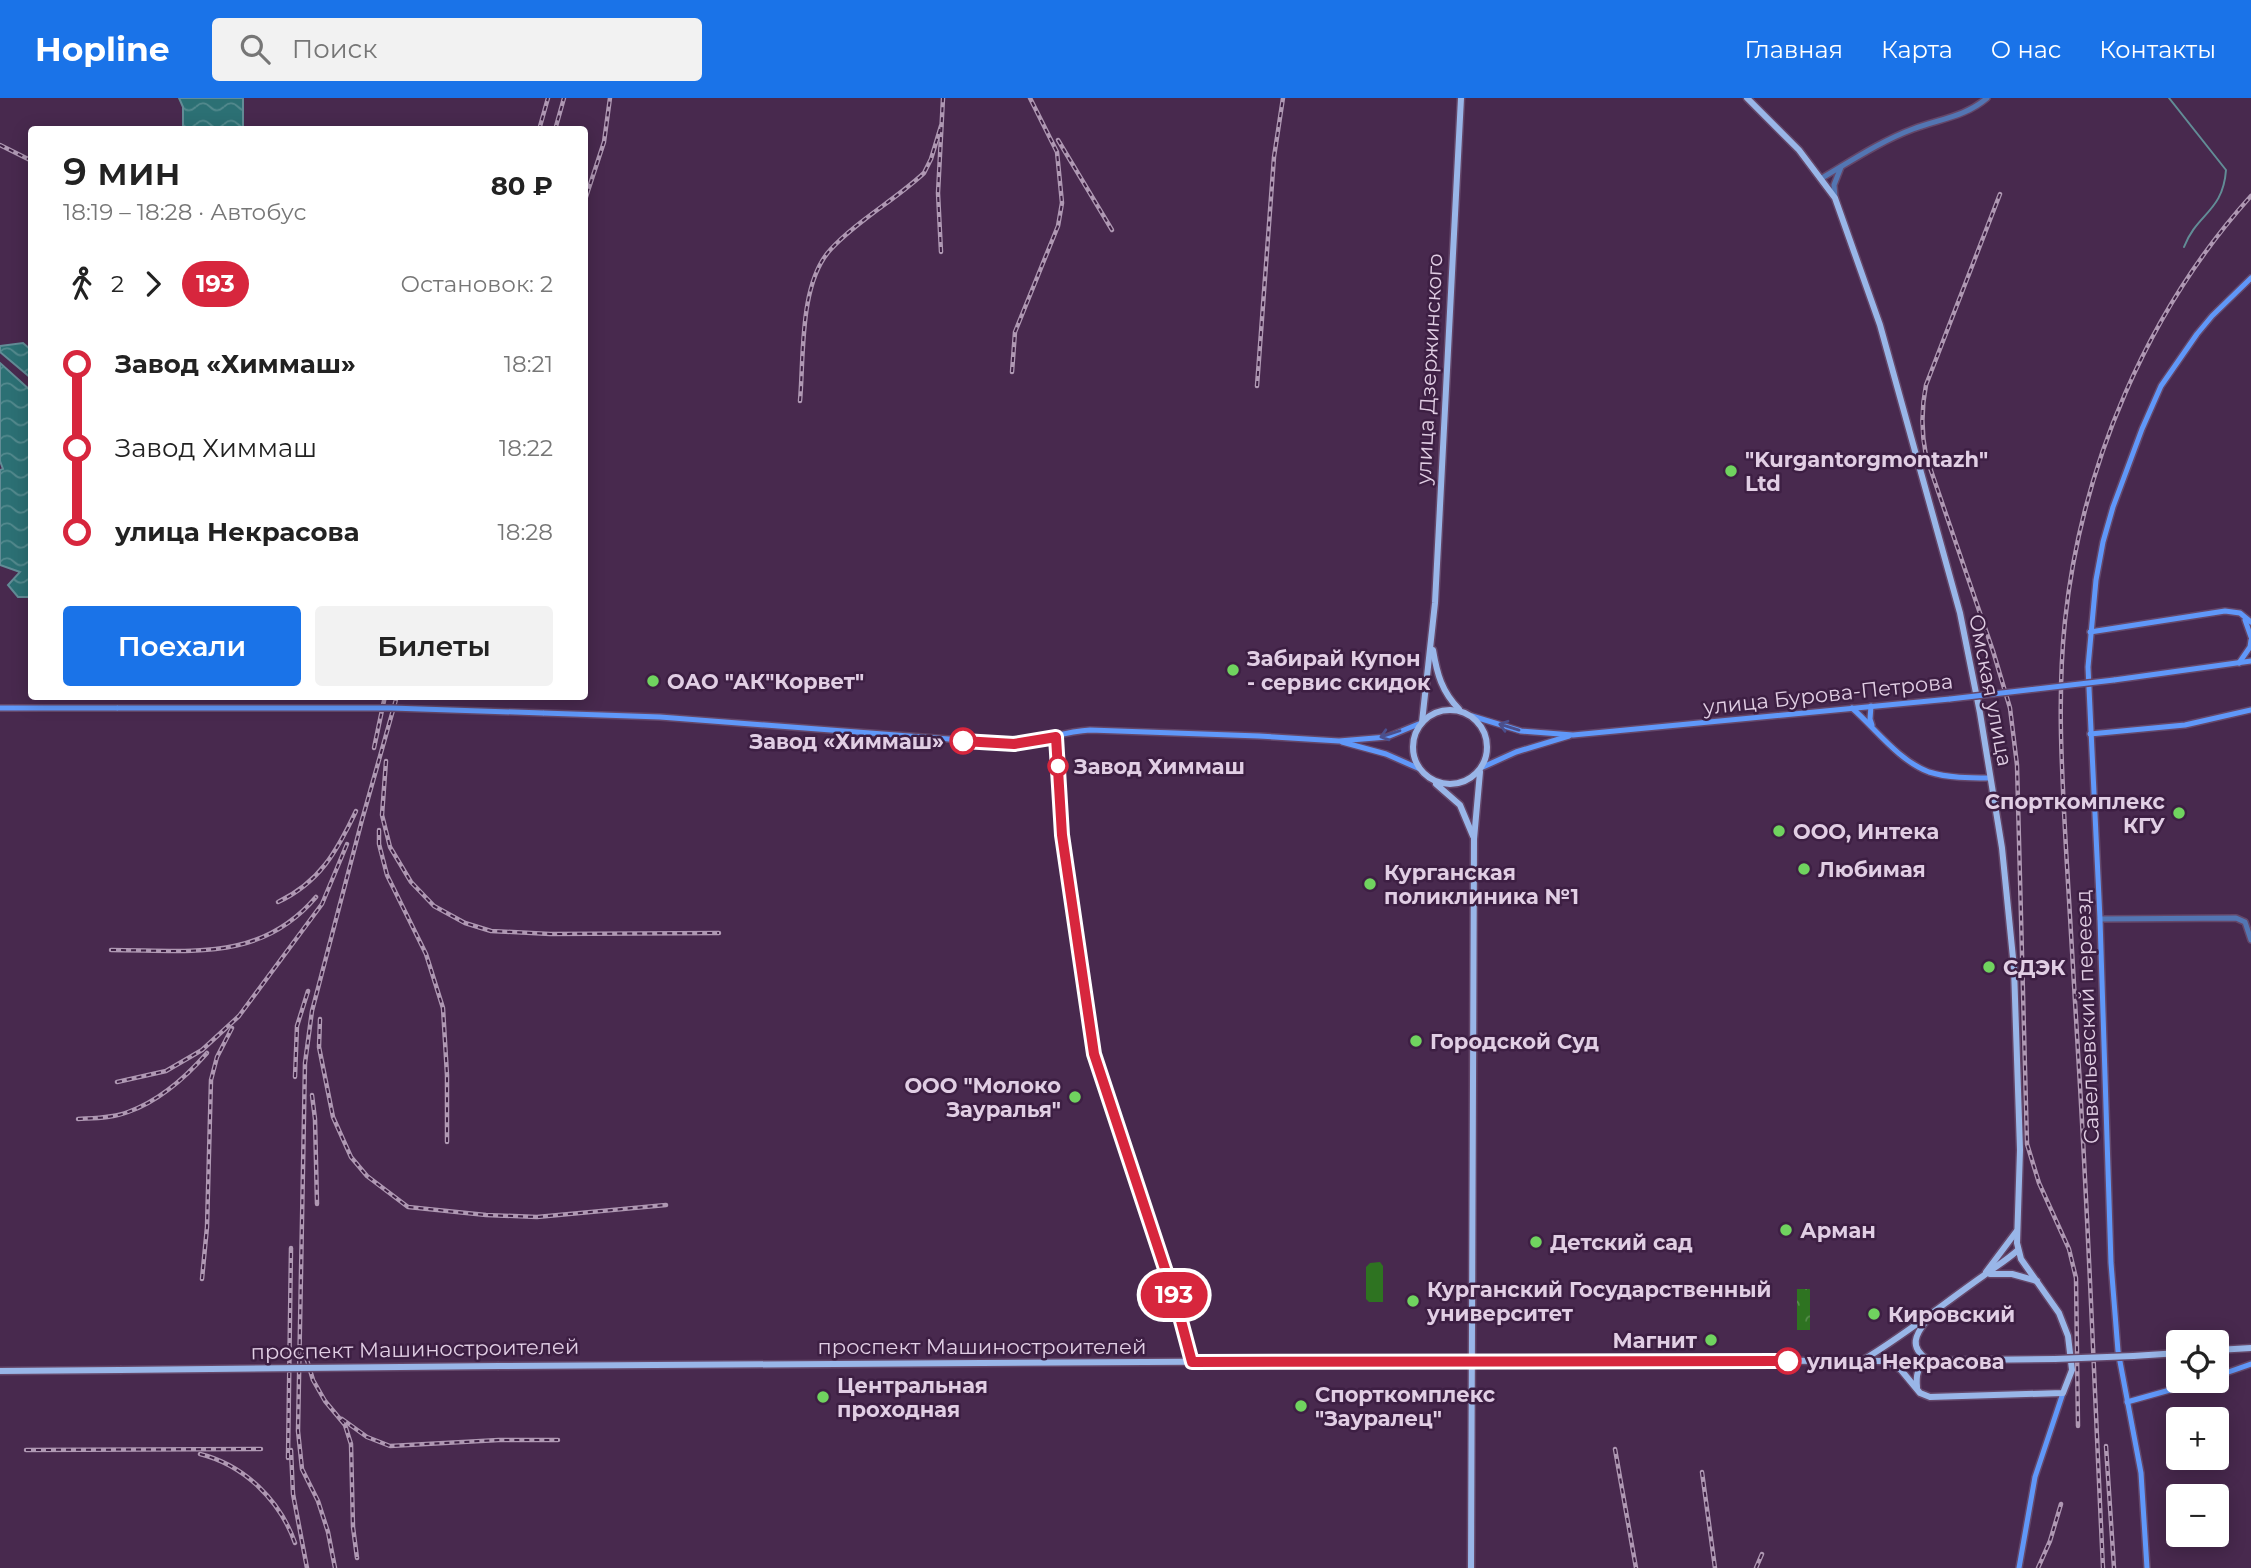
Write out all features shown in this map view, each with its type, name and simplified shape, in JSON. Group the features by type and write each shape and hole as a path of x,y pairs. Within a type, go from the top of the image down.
{"main road":[{"name":"улица Дзержинского","path":"1422,722 1436,603 1461,98"},
{"name":"Омская улица","path":"1747,98 1799,150 1835,198 1880,325 1960,613 2003,859 2014,968 2020,1150 2016,1232 2018,1250 2026,1267 2059,1313 2071,1349 2072,1370 2035,1477 2019,1568"},
{"name":"Савельевский переезд","path":"2147,1568 2141,1473 2120,1366 2111,1263 2100,919 2090,734 2090,632 2096,580 2112,506 2161,386 2212,316 2251,278"},
{"path":"2090,632 2225,611 2240,613 2251,622"},
{"path":"2239,663 2250,648 2251,639 2244,617"},
{"name":"улица Дзержинского","path":"1432,642 1439,680 1460,710"},
{"name":"улица Бурова-Петрова","path":"1472,716 1521,731 1573,735 1950,699 2251,661"},
{"path":"1871,706 1872,725"},
{"path":"0,708 350,708 660,717 995,743 1035,742 1074,731 1090,730 1339,741 1387,737 1422,722 1435,712 1447,709 1460,710 1472,716 1481,725 1487,741 1487,754 1481,770 1474,839 1471,1568"},
{"path":"1852,708 1897,750 1924,769 1946,776 1990,778"},
{"path":"2090,734 2186,724 2251,710"},
{"path":"1422,722 1413,744 1414,757 1420,769 1460,805 1474,839"},
{"name":"улица Бурова-Петрова","path":"1481,770 1516,752 1573,735"},
{"path":"1339,741 1386,754 1420,769"},
{"path":"1429,778 1454,784 1467,780 1481,770"},
{"path":"1984,1275 2016,1232"},
{"path":"1861,1361 1930,1316 2018,1250"},
{"path":"1984,1275 2012,1274 2039,1282"},
{"path":"1917,1389 1916,1375 1929,1360 1919,1352 1914,1342 1916,1334 1930,1316"},
{"path":"2229,1349 2251,1348"},
{"name":"проспект Машиностроителей","path":"0,1371 1472,1360 1887,1361 2055,1359 2166,1354"},
{"path":"1887,1361 1901,1370 1924,1396 2063,1393"},
{"path":"2229,1372 2251,1364"},
{"path":"2127,1402 2166,1391"}],"street":[{"path":"1822,178 1913,129 1965,113 1987,98"},
{"path":"1835,198 1835,185 1842,167"},
{"path":"1056,737 1062,835 1094,1054 1176,1302 1192,1362"},
{"path":"2100,919 2236,918 2245,922 2251,940"}],"green space":[{"path":"1380,1262 1383,1266 1383,1302 1369,1302 1366,1299 1366,1267 1370,1263"},
{"path":"1797,1289 1810,1289 1810,1330 1797,1330"}],"water":[{"path":"179,98 243,98 243,126 183,126 183,107"},
{"path":"23,343 28,347 28,375 0,352 0,346"},
{"path":"0,363 28,388 28,597 18,597 8,585 20,572 0,565 0,470 3,469 0,461"}],"waterway":[{"path":"2169,98 2226,170 2220,195 2189,236 2184,247"}],"railway":[{"path":"540,126 548,98"},
{"path":"556,126 564,98"},
{"path":"588,191 604,142 610,98"},
{"path":"941,252 938,193 943,98"},
{"path":"1012,372 1015,332 1058,226 1062,203 1057,152 1030,98"},
{"path":"1257,386 1274,157 1283,98"},
{"path":"800,401 808,300 821,263 842,239 924,173 941,126"},
{"path":"1058,140 1112,230"},
{"path":"0,145 28,159"},
{"path":"2000,194 1926,385 1922,429 1926,456 2010,708 2017,765 2027,1144 2039,1183 2069,1249 2076,1278 2078,1426"},
{"path":"2103,1568 2062,763 2061,678 2065,621 2073,563 2086,506 2103,449 2125,394 2180,289 2214,241 2251,196"},
{"path":"374,748 384,700"},
{"path":"335,1568 318,1501 302,1469 298,1431 305,1063 312,1011 396,700"},
{"path":"386,761 382,815 390,847 411,882 434,906 465,923 491,931 550,934 719,933"},
{"path":"278,902 305,885 326,864 356,811"},
{"path":"379,830 379,844 387,875 426,954 443,1008 447,1142"},
{"path":"117,1082 166,1071 202,1050 239,1016 322,904 347,844"},
{"path":"111,950 195,951 247,943 271,933 294,918 316,897"},
{"path":"295,1077 297,1026 308,991"},
{"path":"320,1019 319,1047 333,1117 351,1157 367,1176 408,1207 537,1217 666,1205"},
{"path":"202,1279 207,1227 211,1080 217,1057 232,1028"},
{"path":"78,1119 116,1115 150,1102 190,1071 207,1053"},
{"path":"312,1095 317,1204"},
{"path":"288,1458 291,1248"},
{"path":"304,1350 313,1380 325,1401 345,1425 351,1444 353,1527 357,1558"},
{"path":"342,1419 367,1437 390,1446 499,1440 558,1440"},
{"path":"2106,1446 2114,1568"},
{"path":"26,1450 261,1449"},
{"path":"1615,1449 1636,1568"},
{"path":"291,1450 293,1494 307,1568"},
{"path":"200,1454 231,1466 258,1486 280,1512 295,1543"},
{"path":"1702,1472 1715,1568"},
{"path":"2038,1568 2050,1541 2061,1504"},
{"path":"1756,1568 1762,1554"}],"bus line":[{"name":"193","path":"963,741 1014,744 1056,737 1062,835 1094,1054 1176,1302 1192,1362 1788,1361"}],"place":[{"name":"\"Kurgantorgmontazh\" Ltd","path":"1731,471"},
{"name":"Забирай Купон - сервис скидок","path":"1233,670"},
{"name":"ОАО \"АК\"Корвет\"","path":"653,681"},
{"name":"Завод «Химмаш»","path":"963,741"},
{"name":"Завод Химмаш","path":"1058,766"},
{"name":"Спорткомплекс КГУ","path":"2179,813"},
{"name":"ООО, Интека","path":"1779,831"},
{"name":"Любимая","path":"1804,869"},
{"name":"Курганская поликлиника №1","path":"1370,884"},
{"name":"СДЭК","path":"1989,967"},
{"name":"Городской Суд","path":"1416,1041"},
{"name":"ООО \"Молоко Зауралья\"","path":"1075,1097"},
{"name":"Арман","path":"1786,1230"},
{"name":"Детский сад","path":"1536,1242"},
{"name":"Курганский Государственный университет","path":"1413,1301"},
{"name":"Кировский","path":"1874,1314"},
{"name":"Магнит","path":"1711,1340"},
{"name":"улица Некрасова","path":"1788,1361"},
{"name":"Центральная проходная","path":"823,1397"},
{"name":"Спорткомплекс \"Зауралец\"","path":"1301,1406"}]}
